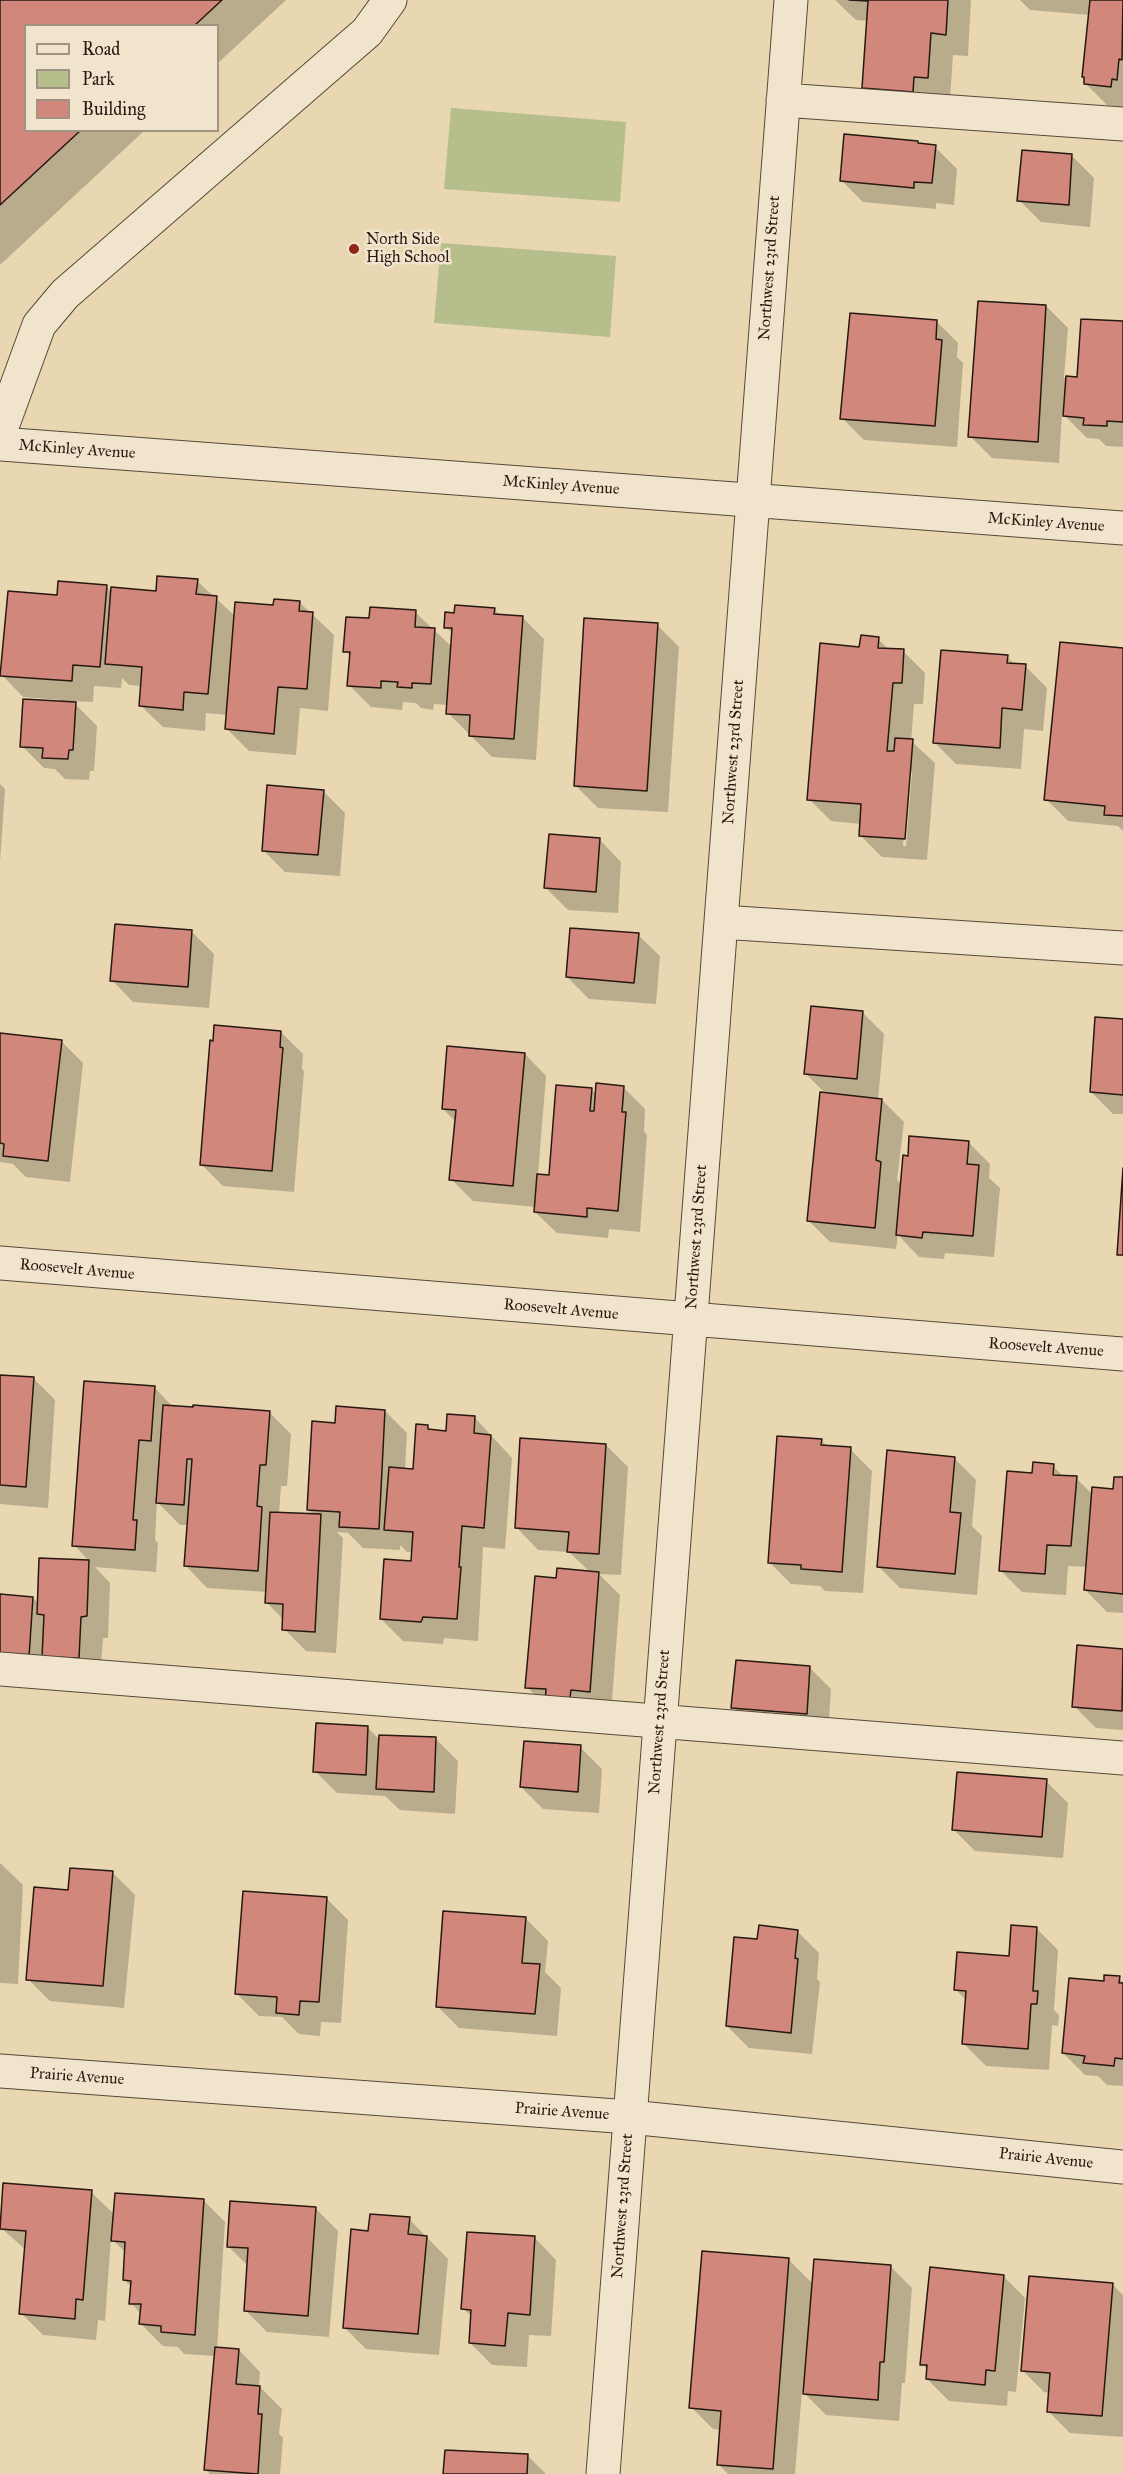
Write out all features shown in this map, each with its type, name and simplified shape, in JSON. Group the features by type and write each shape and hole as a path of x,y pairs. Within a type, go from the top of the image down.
{"street":[{"path":"0,432 39,325 65,294 367,32 390,0"},
{"name":"Northwest 23rd Street","path":"603,2474 790,0"},
{"path":"783,100 1123,124"},
{"name":"McKinley Avenue","path":"0,444 1123,528"},
{"path":"721,922 1123,948"},
{"name":"Roosevelt Avenue","path":"0,1263 1123,1354"},
{"path":"0,1669 1123,1758"},
{"name":"Prairie Avenue","path":"0,2071 630,2118 1123,2167"}],"green space":[{"path":"451,108 626,122 620,202 444,189"},
{"path":"441,243 616,256 610,337 434,323"}],"building":[{"path":"0,0 222,0 196,24 24,24 24,132 79,132 0,205"},
{"path":"849,0 948,0 946,35 931,33 928,78 914,77 913,92 862,88 868,1"},
{"path":"1090,0 1123,0 1122,60 1119,59 1117,80 1112,79 1111,87 1084,84 1084,77 1082,77"},
{"path":"844,134 918,141 918,143 936,145 932,183 914,182 914,188 840,181"},
{"path":"1022,150 1072,154 1069,205 1017,201"},
{"path":"978,301 1046,305 1038,442 968,437"},
{"path":"850,313 937,320 936,339 942,340 935,426 840,419"},
{"path":"1081,319 1123,321 1123,422 1107,421 1107,426 1083,425 1084,418 1063,416 1066,376 1077,377"},
{"path":"157,576 198,579 196,594 217,596 208,694 184,692 183,710 139,706 142,667 105,664 111,587 156,591"},
{"path":"58,581 107,585 100,667 73,665 72,681 0,676 8,591 57,595"},
{"path":"274,599 300,601 299,611 313,612 307,689 278,687 274,734 225,729 235,602 273,605"},
{"path":"455,605 495,608 494,614 523,616 514,739 469,736 470,715 446,714 452,628 444,628 445,612 454,613"},
{"path":"370,607 416,610 415,627 435,628 431,684 412,683 412,688 397,687 398,682 381,681 381,688 347,686 350,652 343,652 346,617 369,618"},
{"path":"584,618 658,623 647,791 574,786"},
{"path":"861,635 879,637 878,648 904,649 902,683 893,683 887,751 894,751 895,738 913,739 905,839 859,836 861,804 807,800 820,643 859,647"},
{"path":"1060,642 1123,648 1123,816 1104,815 1105,806 1044,800"},
{"path":"941,650 1008,655 1007,663 1026,664 1022,710 1002,708 1000,748 933,743"},
{"path":"23,699 76,702 73,750 69,750 68,759 42,758 43,748 20,747"},
{"path":"267,785 324,790 318,855 262,851"},
{"path":"549,834 600,838 596,892 544,888"},
{"path":"115,924 192,930 188,987 110,981"},
{"path":"570,928 639,933 634,983 566,977"},
{"path":"811,1006 863,1011 857,1079 804,1074"},
{"path":"1095,1017 1123,1019 1123,1095 1090,1092"},
{"path":"214,1025 281,1031 280,1047 283,1048 272,1171 200,1165 210,1040 213,1041"},
{"path":"0,1033 62,1040 48,1161 3,1156 4,1144 0,1143"},
{"path":"447,1046 525,1053 513,1186 449,1180 456,1110 442,1109"},
{"path":"596,1083 624,1086 622,1112 626,1112 618,1211 587,1208 587,1217 534,1212 537,1174 549,1175 556,1085 592,1088 590,1111 594,1111"},
{"path":"820,1092 882,1099 876,1160 881,1162 875,1228 807,1221"},
{"path":"909,1136 969,1141 967,1164 979,1165 973,1236 923,1232 922,1238 896,1235 903,1155 908,1156"},
{"path":"1123,1168 1123,1255 1117,1255"},
{"path":"0,1375 34,1377 26,1487 0,1485"},
{"path":"84,1381 155,1386 151,1441 139,1440 133,1520 137,1520 135,1550 72,1546"},
{"path":"163,1405 270,1411 266,1465 260,1465 257,1506 262,1507 258,1571 184,1566 192,1459 187,1459 184,1505 156,1503"},
{"path":"336,1406 385,1410 379,1529 339,1527 340,1512 307,1510 312,1421 335,1423"},
{"path":"447,1414 475,1416 474,1433 491,1435 484,1528 462,1526 457,1619 423,1617 421,1622 380,1619 384,1559 411,1561 413,1532 384,1530 389,1467 413,1469 416,1424 428,1425 428,1429 446,1431"},
{"path":"777,1436 822,1439 821,1445 851,1447 842,1572 801,1569 801,1565 768,1563"},
{"path":"520,1438 606,1444 599,1554 567,1552 569,1532 515,1528"},
{"path":"887,1450 955,1457 950,1512 961,1513 955,1574 877,1567"},
{"path":"1033,1462 1054,1464 1053,1475 1077,1476 1071,1546 1047,1545 1045,1574 999,1571 1007,1471 1032,1473"},
{"path":"1114,1477 1123,1477 1123,1594 1084,1590 1092,1487 1113,1489"},
{"path":"270,1512 321,1514 315,1632 282,1630 283,1604 265,1603"},
{"path":"39,1558 89,1560 87,1616 81,1617 79,1658 42,1657 44,1615 37,1614"},
{"path":"557,1568 599,1572 590,1692 571,1690 569,1705 545,1703 546,1689 525,1688 535,1576 556,1578"},
{"path":"0,1594 33,1597 29,1657 0,1660"},
{"path":"1077,1645 1123,1649 1122,1711 1072,1707"},
{"path":"736,1660 810,1666 807,1714 731,1708"},
{"path":"316,1723 368,1726 366,1775 313,1772"},
{"path":"379,1735 436,1737 434,1792 376,1789"},
{"path":"524,1741 581,1745 578,1792 520,1787"},
{"path":"957,1772 1047,1779 1042,1837 952,1830"},
{"path":"70,1868 113,1871 103,1986 26,1980 34,1887 68,1890"},
{"path":"243,1891 327,1897 319,2002 300,2001 299,2015 276,2013 277,1997 235,1994"},
{"path":"443,1911 526,1917 522,1963 540,1964 535,2014 436,2007"},
{"path":"759,1925 798,1930 795,1958 798,1959 791,2033 726,2026 734,1937 757,1939"},
{"path":"1011,1925 1037,1927 1033,1991 1038,1991 1037,2004 1031,2004 1028,2049 962,2044 966,1991 954,1990 957,1952 1009,1956"},
{"path":"1104,1975 1120,1976 1119,1983 1123,1983 1123,2059 1115,2058 1114,2066 1083,2063 1085,2056 1062,2053 1069,1978 1104,1981"},
{"path":"3,2183 92,2190 83,2300 76,2299 75,2319 19,2314 26,2231 0,2229"},
{"path":"115,2193 204,2199 195,2335 161,2332 161,2326 139,2324 141,2304 129,2304 131,2281 123,2280 125,2242 111,2241"},
{"path":"230,2201 316,2207 308,2316 244,2311 248,2248 227,2247"},
{"path":"370,2214 410,2217 408,2234 427,2236 418,2334 343,2328 351,2229 368,2231"},
{"path":"467,2232 535,2236 530,2315 508,2313 505,2346 469,2343 471,2310 461,2309"},
{"path":"702,2251 789,2258 773,2469 717,2465 721,2411 689,2408"},
{"path":"814,2259 891,2265 884,2362 880,2362 878,2400 803,2394"},
{"path":"930,2267 1004,2275 995,2371 986,2370 985,2385 926,2379 927,2365 920,2365"},
{"path":"1029,2276 1113,2283 1102,2416 1047,2412 1050,2373 1021,2371"},
{"path":"215,2347 239,2349 236,2384 260,2386 258,2414 262,2414 258,2474 204,2470"},
{"path":"445,2450 528,2454 527,2474 443,2474"}],"place":[{"name":"North Side High School","path":"354,249"}]}
